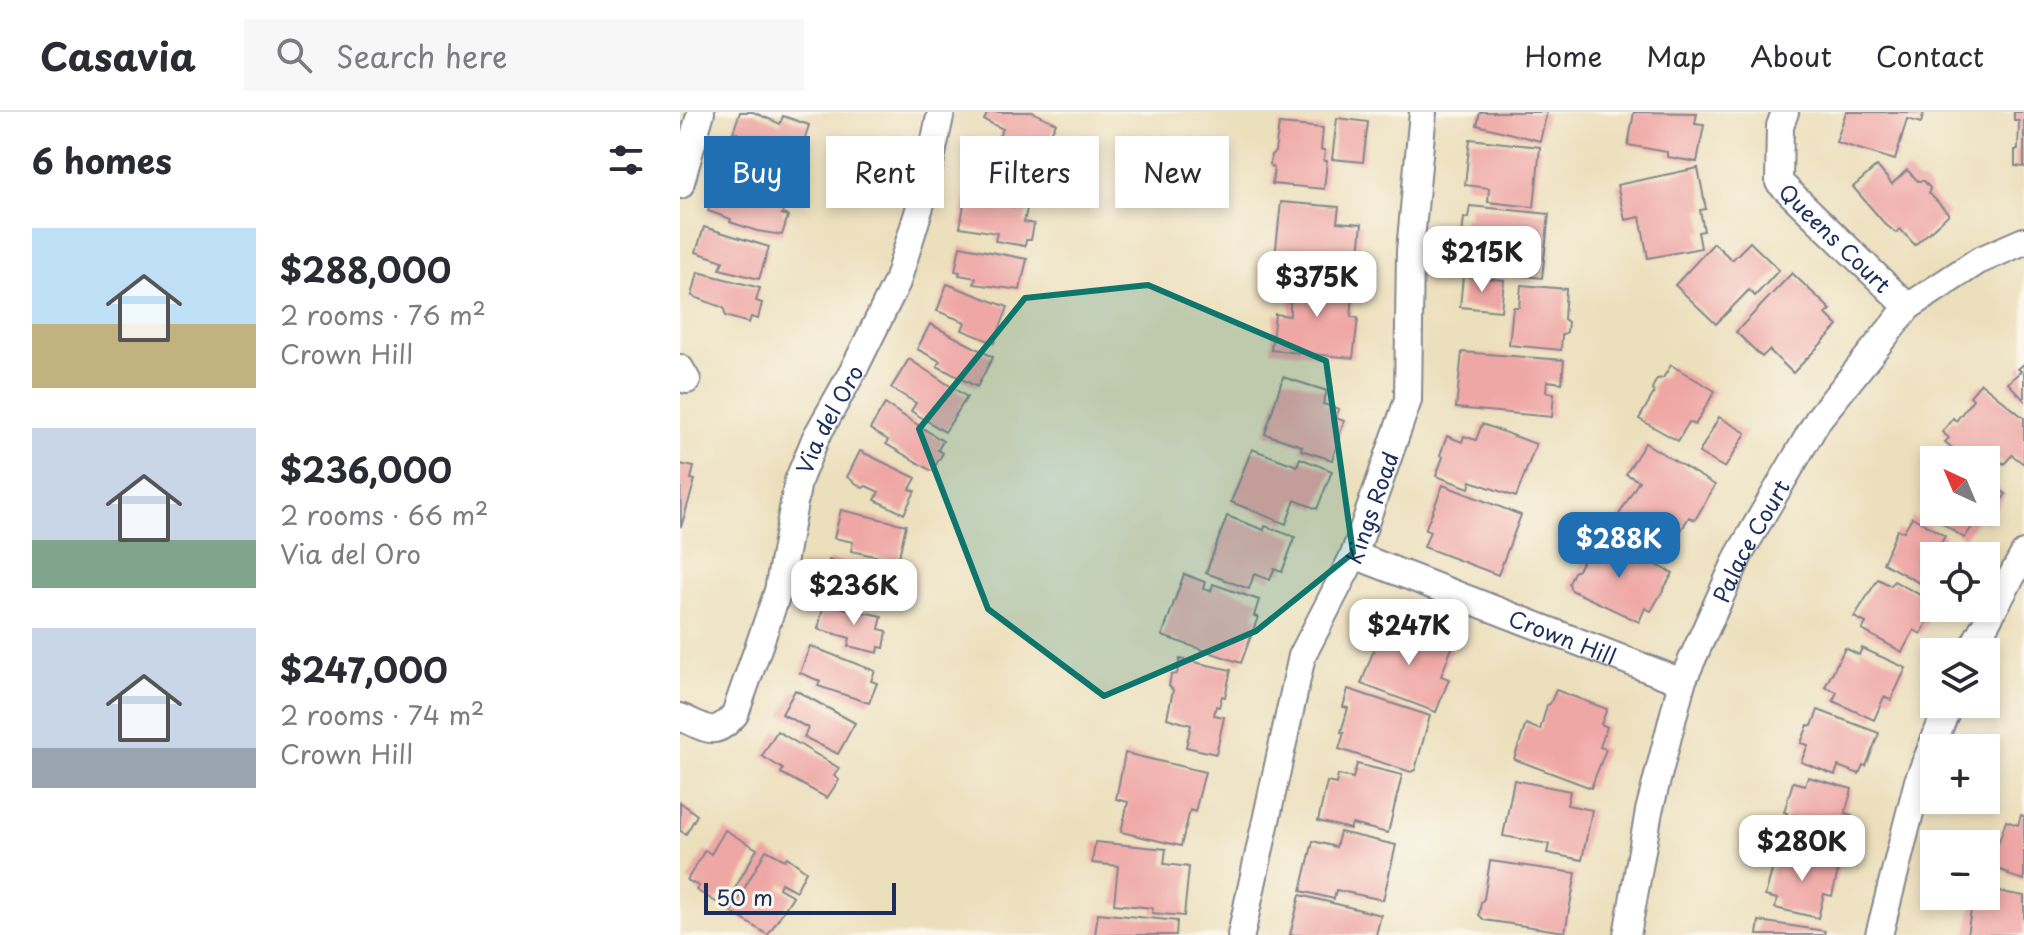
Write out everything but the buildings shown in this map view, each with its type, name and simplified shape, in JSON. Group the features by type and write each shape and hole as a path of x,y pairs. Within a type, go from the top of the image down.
{"street":[{"path":"680,185 701,112"},
{"name":"Via del Oro","path":"680,717 708,728 723,728 735,714 778,591 798,481 816,437 897,282 922,200 941,112"},
{"name":"Kings Road","path":"1241,935 1302,656 1354,555 1408,400 1410,251 1423,112"},
{"name":"Queens Court","path":"1785,112 1780,126 1779,182 1908,307"},
{"name":"Palace Court","path":"1627,935 1649,811 1682,682 1739,555 1819,418 1908,307 1978,261 2024,241"},
{"name":"Crown Hill","path":"1354,555 1682,682"},
{"path":"1978,638 2024,555"},
{"path":"1879,935 1918,781 1943,718"}],"highlighted area":[{"path":"1148,285 1326,361 1353,553 1256,631 1104,696 988,609 919,429 1025,298"}]}
